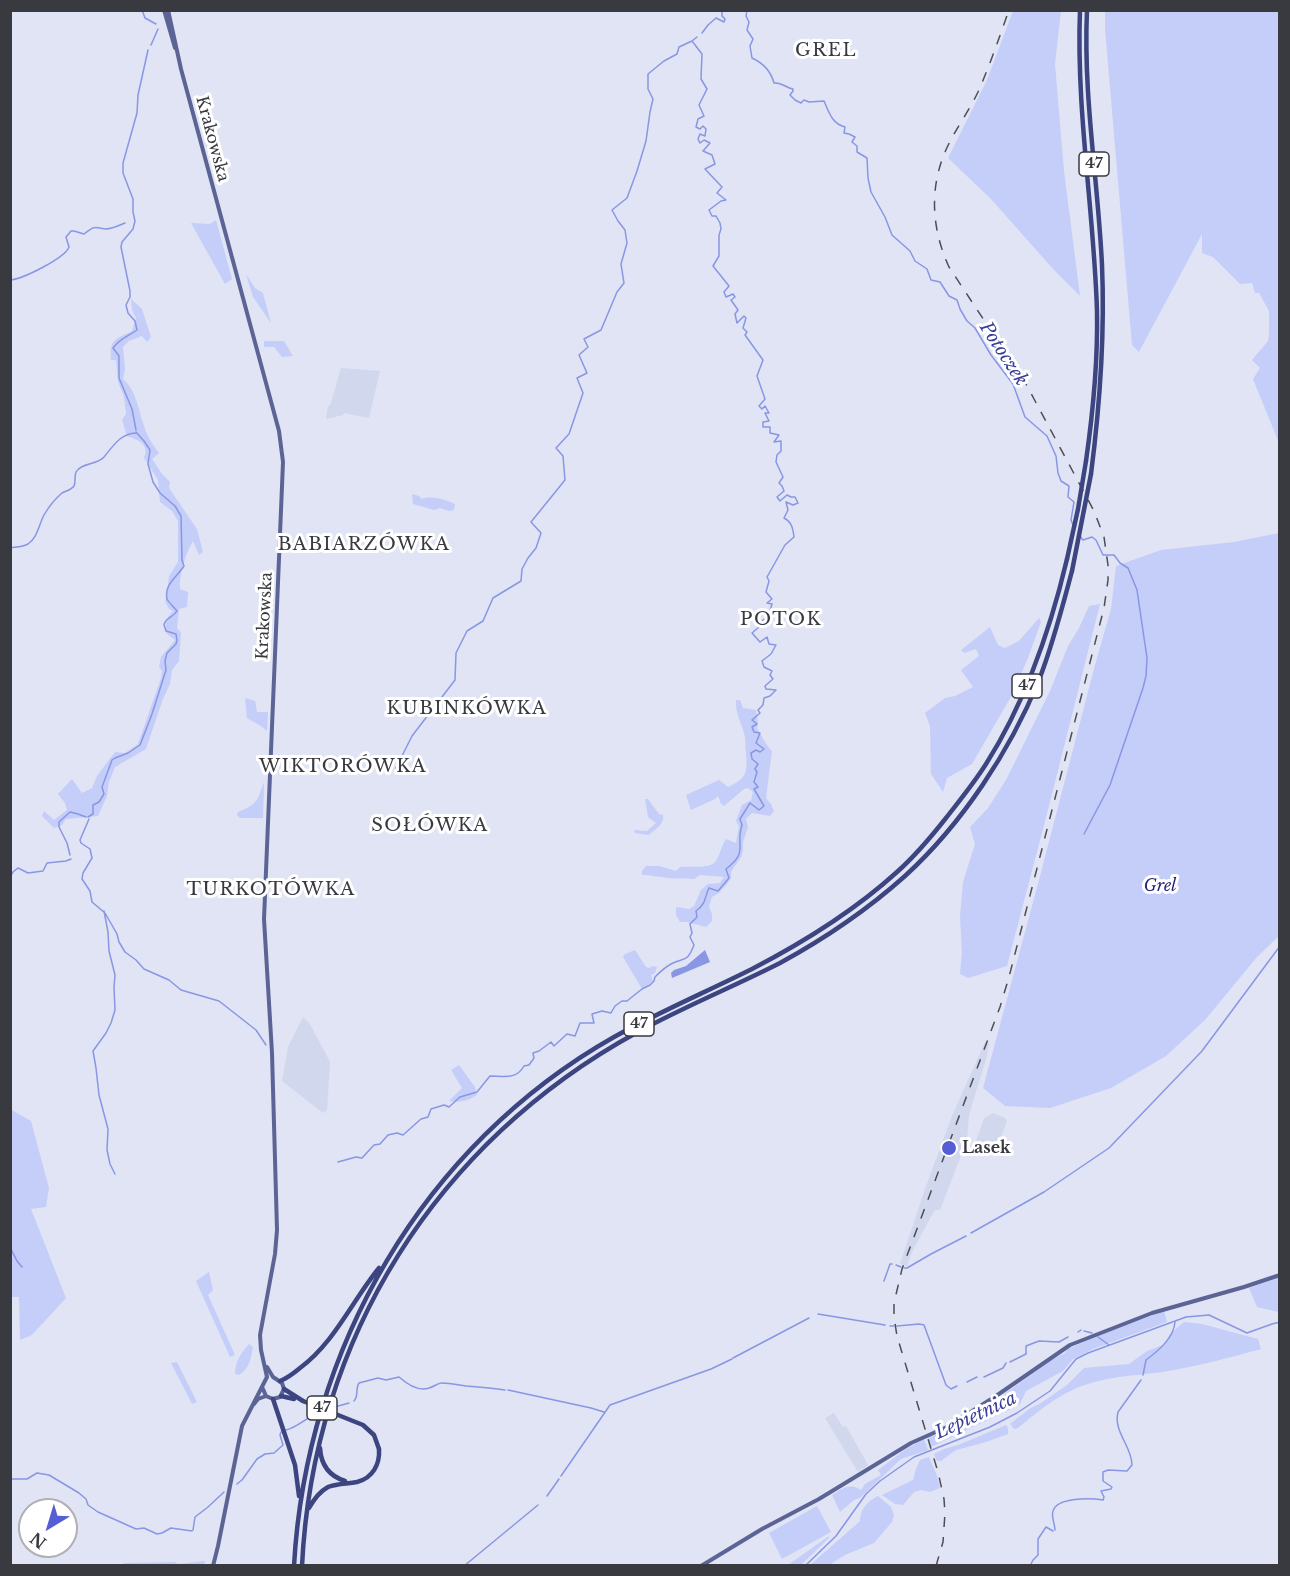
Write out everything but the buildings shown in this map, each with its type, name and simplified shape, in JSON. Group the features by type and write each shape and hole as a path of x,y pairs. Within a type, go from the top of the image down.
{"main road":[{"name":"Krakowska","path":"166,10 279,431 282,454 282,514 264,919 271,1042 277,1230 261,1327 261,1345 267,1381"},
{"name":"47","path":"294,1566 298,1514 310,1454 336,1364 356,1317 388,1256 420,1209 449,1173 496,1124 539,1087 578,1059 614,1037 751,969 826,928 864,900 920,850 960,801 993,753 1026,688 1048,631 1068,559 1086,461 1094,393 1097,313 1080,74 1080,10"},
{"name":"47","path":"302,1566 306,1515 313,1471 335,1389 349,1353 376,1293 392,1265 420,1221 463,1169 517,1115 600,1053 671,1015 778,963 830,934 870,904 906,874 950,827 997,764 1021,720 1050,648 1072,571 1091,474 1099,405 1103,330 1102,267 1087,90 1087,10"},
{"path":"280,1381 307,1363 324,1346 388,1256"},
{"path":"701,1566 762,1529 813,1503 911,1443 947,1427 1070,1345 1152,1313 1280,1275"},
{"path":"265,1364 274,1378 280,1381 284,1389 294,1397 363,1425 374,1435 379,1449 378,1464 373,1472 361,1481 336,1484 323,1490 313,1501 306,1515"},
{"path":"213,1566 242,1426 267,1381 274,1378"},
{"path":"263,1388 266,1396"},
{"path":"281,1395 284,1389"},
{"path":"273,1399 281,1395 294,1397"},
{"path":"251,1407 258,1399 266,1396 273,1399 297,1473 298,1514"},
{"path":"320,1442 322,1459 328,1471 339,1479 351,1482"}],"shaded area":[{"path":"341,368 380,371 369,418 344,413 326,419"},
{"path":"303,1017 310,1024 330,1062 327,1110 323,1113 282,1081 288,1047"},
{"path":"985,1042 989,1043 987,1056 969,1115 967,1140 940,1210 935,1210 933,1213 907,1266 900,1264 952,1116"},
{"path":"993,1113 1007,1121 996,1150 976,1141 984,1118"},
{"path":"834,1413 843,1427 846,1426 868,1465 858,1472 825,1418"}],"green space":[{"path":"1013,11 1061,11 1055,64 1064,171 1080,296 990,198 948,158 987,80"},
{"path":"1105,11 1279,11 1279,443 1253,379 1260,368 1252,360 1268,341 1269,311 1259,293 1255,293 1252,283 1240,284 1213,257 1202,253 1202,234 1139,352 1132,345"},
{"path":"216,220 232,279 225,284 191,223 210,224"},
{"path":"246,274 255,288 263,293 271,323 253,297"},
{"path":"131,299 142,309 151,337 147,342 142,336 129,341 123,347 125,369 123,379 134,394 146,431 159,453 152,459 170,482 169,488 197,529 203,552 199,555 193,541 183,564 180,589 188,592 187,607 179,609 177,628 181,633 179,661 172,670 170,684 146,749 115,767 107,796 98,816 66,819 62,825 54,828 42,816 44,811 54,820 67,810 58,794 72,779 82,793 92,788 97,776 115,752 125,753 138,744 161,678 162,671 159,667 161,657 175,640 166,633 167,621 173,611 169,609 165,601 169,576 178,562 178,521 172,511 160,502 158,480 144,458 144,446 127,436 122,420 126,414 124,397 118,382 116,360 111,360 111,348 115,341 132,331 136,318 132,310"},
{"path":"264,341 284,341 293,356 282,357 274,347 264,347"},
{"path":"412,494 422,499 435,498 451,502 455,504 454,510 440,508 434,510 413,504"},
{"name":"Grel","path":"1279,533 1279,936 1257,957 1205,1020 1166,1056 1111,1088 1050,1108 1005,1106 983,1088 1111,609 1116,566 1161,550 1234,542"},
{"path":"1100,604 1007,966 968,978 960,974 962,953 960,916 963,882 975,844 970,827 988,808 1006,780 1089,606"},
{"path":"1039,618 1041,622 1012,695 972,764 947,778 943,792 931,774 930,726 925,713 945,698 973,687 961,670 979,656 976,649 964,653 961,650 990,627 998,645 1005,648 1019,641"},
{"path":"245,698 255,701 257,712 268,712 267,731 247,718"},
{"path":"736,700 740,700 743,708 756,710 757,728 772,751 766,798 774,811 770,816 752,813 746,819 748,827 741,857 731,872 731,878 727,884 712,897 709,907 712,921 706,927 680,922 676,915 676,907 689,909 694,906 701,890 708,884 720,883 724,877 700,875 694,879 671,878 642,875 642,871 646,866 659,866 676,871 680,867 708,866 717,860 726,839 736,843 739,826 736,821 742,805 751,800 753,792 748,788 744,789 724,806 718,796 691,810 686,795 719,780 728,787 739,781 745,774 745,738 737,713"},
{"path":"264,782 263,818 240,818 237,815 238,812 250,807 256,801"},
{"path":"645,799 648,799 659,814 663,815 661,824 649,835 635,833 634,830 647,831 656,823 648,817"},
{"path":"635,950 646,967 657,967 655,973 651,975 653,981 642,989 623,957"},
{"path":"459,1065 475,1087 477,1095 463,1101 449,1101 462,1088 451,1070"},
{"path":"10,1109 31,1121 49,1188 46,1207 31,1209 66,1298 32,1335 20,1340 19,1297 10,1297"},
{"path":"209,1272 213,1290 208,1295 235,1355 230,1357 196,1281"},
{"path":"1279,1278 1279,1312 1257,1307 1249,1288"},
{"path":"1164,1311 1167,1322 1093,1349 1073,1359 1063,1371 1026,1391 1020,1404 1005,1412 1001,1401 1002,1396 1068,1349 1116,1328"},
{"path":"1184,1322 1202,1324 1258,1339 1261,1349 1176,1370 1118,1377 1080,1386 1043,1408 1018,1428 1014,1429 1010,1424 1067,1385 1084,1368 1129,1364 1147,1351 1163,1345 1171,1333"},
{"path":"249,1344 253,1347 246,1369 239,1375 235,1374 239,1358"},
{"path":"177,1362 197,1402 192,1404 171,1363"},
{"path":"991,1401 997,1403 996,1416 931,1447 928,1437 940,1434"},
{"path":"1006,1425 1008,1434 956,1450 941,1461 937,1461 934,1454"},
{"path":"924,1439 928,1450 901,1459 860,1498 854,1500 840,1512 832,1495 849,1486 861,1490 865,1484 881,1475 878,1470"},
{"path":"929,1457 940,1488 930,1492 921,1490 914,1492 903,1505 895,1504 882,1495 913,1480 920,1460"},
{"path":"878,1496 891,1507 894,1515 892,1522 874,1543 845,1555 829,1565 810,1565 860,1521 865,1506"},
{"path":"817,1506 831,1532 782,1559 769,1533"},
{"path":"829,1536 801,1565 788,1565"},
{"path":"205,1561 204,1566 124,1566 123,1563 176,1562 177,1564"}],"water":[{"path":"705,950 710,962 672,978 671,973 674,970 686,966"}],"waterway":[{"path":"142,10 145,18 156,24"},
{"path":"702,33 716,18 724,22 722,10"},
{"name":"Potoczek","path":"747,10 746,16 749,22 747,30 753,39 750,46 752,58 766,68 774,83 793,89 790,95 795,100 801,103 804,100 824,101 834,120 845,127 844,133 855,137 852,142 857,146 857,152 867,158 871,192 892,235 910,251 915,261 927,269 931,280 940,282 949,296 957,300 967,321 975,328 991,355 1013,384 1025,417 1047,436 1056,456 1061,481 1069,486 1068,497 1074,502 1071,520 1073,525"},
{"path":"151,45 158,29"},
{"path":"395,770 412,736 455,680 456,653 467,631 483,621 493,598 521,581 522,569 536,548 541,533 531,522 565,480 563,456 556,448 569,434 583,393 577,378 587,373 579,355 588,347 584,339 601,330 617,292 624,283 621,264 627,243 625,230 612,210 627,198 646,141 653,99 648,89 648,74 677,54 679,47 697,37"},
{"path":"338,1162 356,1157 362,1158 388,1135 397,1133 403,1135 421,1119 428,1117 431,1109 444,1105 449,1107 460,1097 477,1092 490,1076 509,1076 517,1073 524,1066 529,1065 534,1058 533,1053 551,1042 554,1046 567,1034 575,1036 580,1023 594,1023 592,1014 602,1011 611,1013 615,1006 622,1001 627,1001 650,985 655,977 671,964 685,959 694,945 690,937 692,933 690,924 697,917 696,911 704,903 709,888 718,891 729,878 726,869 739,853 742,825 740,819 750,803 759,810 764,806 754,789 758,787 754,782 757,772 755,769 758,764 752,759 751,753 764,749 756,743 760,733 754,732 752,727 757,724 752,720 760,713 758,710 763,705 764,698 776,690 766,689 765,686 773,679 770,675 772,671 764,667 762,661 771,654 776,645 769,644 767,637 760,642 752,633 763,620 768,618 772,604 767,603 772,599 766,592 769,581 767,577 785,545 794,537 793,529 784,518 788,510 786,502 793,505 798,503 795,497 787,495 780,501 777,497 784,491 779,483 783,477 776,462 777,455 781,451 781,441 774,442 779,435 770,433 770,427 763,427 763,422 769,421 765,413 769,413 765,406 762,409 759,406 765,399 757,376 763,360 745,335 747,332 743,328 746,318 744,316 737,323 735,314 738,310 731,300 735,297 733,294 726,297 724,292 729,286 713,266 719,256 721,229 716,216 712,216 709,210 726,200 717,193 722,187 705,169 715,164 712,155 703,151 710,143 704,140 700,143 698,139 700,134 705,136 706,129 703,126 700,129 696,127 698,119 704,116 699,105 707,89 701,79 702,54 692,41"},
{"path":"136,430 132,409 119,378 119,356 113,348 137,330 126,305 130,291 121,247 122,242 133,229 135,221 133,199 123,173 123,163 137,113 138,95 148,50"},
{"path":"10,280 33,272 60,257 69,247 66,237 71,231 84,234 95,227 108,229 125,223"},
{"path":"88,817 93,814 93,805 99,802 104,794 102,787 112,760 140,745 166,670 167,653 177,640 176,634 166,631 164,625 166,620 177,611 167,599 167,589 184,566 181,516 153,482 148,464 150,450 136,432"},
{"path":"10,548 24,546 31,541 44,515 57,498 74,486 78,469 101,460 121,438 136,433"},
{"name":"Potoczek","path":"1080,536 1083,540 1092,537 1096,540 1103,555 1114,555 1128,568 1137,590 1147,658 1143,688 1110,785 1084,834"},
{"path":"70,855 59,822 70,812 86,817"},
{"path":"89,819 80,840 90,849 92,858 82,879 90,891 92,902 105,913 125,952 144,969 169,980 181,990 219,1001 256,1030 266,1045"},
{"path":"10,877 18,868 28,873 43,871 47,863 71,859"},
{"path":"104,911 109,951 115,975 115,1010 106,1033 93,1051 99,1095 108,1129 107,1150 115,1174"},
{"path":"971,1233 1044,1192 1109,1148 1202,1051 1280,946"},
{"path":"904,1268 966,1236"},
{"path":"10,1247 22,1267"},
{"path":"884,1281 890,1264 892,1264"},
{"path":"896,1265 901,1267"},
{"path":"818,1314 885,1325"},
{"name":"Lepietnica","path":"805,1566 836,1536 866,1494 880,1481 914,1457 990,1427 1017,1413 1050,1391 1076,1359 1186,1317 1209,1315 1247,1333 1280,1322"},
{"path":"733,1358 809,1318"},
{"path":"1143,1375 1146,1360 1169,1339 1175,1322"},
{"path":"897,1326 924,1325 946,1385 951,1389 957,1386"},
{"path":"1084,1331 1092,1333"},
{"path":"1010,1362 1026,1354 1026,1346 1039,1341 1059,1342 1068,1337"},
{"path":"1098,1337 1109,1345"},
{"path":"561,1476 610,1405 711,1369 732,1359"},
{"path":"984,1377 1003,1368 1006,1363"},
{"path":"354,1401 359,1383 378,1378 386,1380 399,1377 409,1385 421,1389 442,1383 505,1390"},
{"path":"967,1382 977,1377"},
{"path":"1055,1530 1053,1511 1056,1506 1067,1501 1103,1500 1101,1491 1112,1487 1103,1481 1103,1472 1127,1471 1132,1465 1117,1419 1118,1412 1141,1380"},
{"path":"508,1390 604,1412"},
{"path":"331,1408 349,1403"},
{"path":"286,1430 318,1413"},
{"path":"237,1484 257,1459 265,1454 274,1453 283,1445 281,1432"},
{"path":"10,1479 27,1479 37,1473 49,1475 79,1493 86,1499 88,1505 98,1512 136,1529 144,1528 157,1534 171,1528 192,1531"},
{"path":"547,1496 559,1479"},
{"path":"193,1530 195,1517 224,1492"},
{"path":"464,1566 538,1505"},
{"path":"1030,1566 1038,1555 1038,1539 1046,1527 1053,1531"}],"railway":[{"path":"936,1566 943,1542 944,1499 897,1336 894,1303 902,1269 1000,1007 1009,977 1104,608 1108,580 1104,537 1094,511 1026,384 949,267 936,224 935,195 940,166 949,144 978,92 1009,10"}],"place":[{"name":"Lasek","path":"949,1148"}],"district":[{"name":"GREL","path":"826,51"},
{"name":"BABIARZÓWKA","path":"364,545"},
{"name":"POTOK","path":"781,620"},
{"name":"KUBINKÓWKA","path":"467,709"},
{"name":"WIKTORÓWKA","path":"343,767"},
{"name":"SOŁÓWKA","path":"430,826"},
{"name":"TURKOTÓWKA","path":"271,890"}]}
